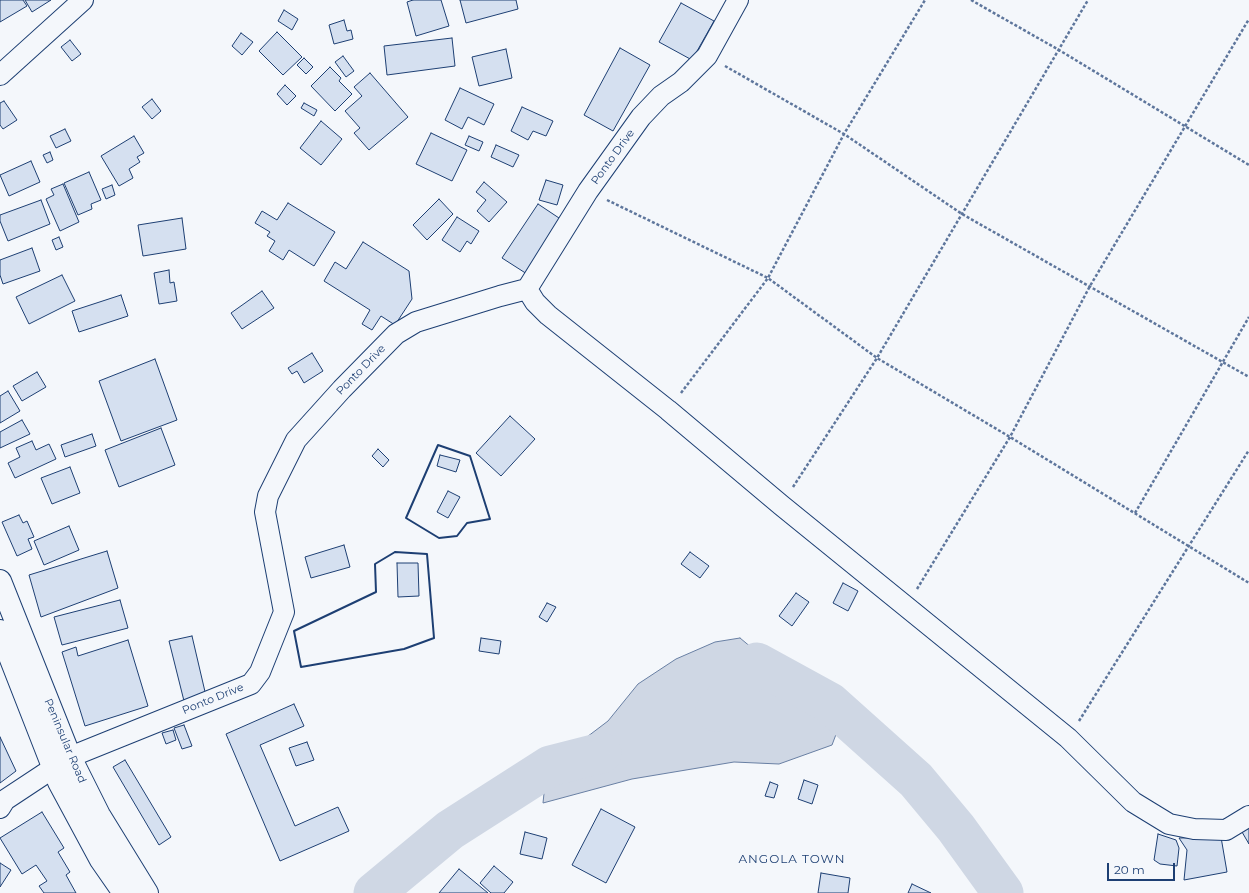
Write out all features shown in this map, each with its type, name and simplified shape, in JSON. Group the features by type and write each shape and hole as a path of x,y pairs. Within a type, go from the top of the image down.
{"main road":[{"name":"Peninsular Road","path":"0,581 61,762 75,813 101,860 124,893"},
{"name":"Peninsular Road","path":"0,631 61,762 99,815 147,893"}],"street":[{"path":"0,75 83,0"},
{"name":"Ponto Drive","path":"0,808 5,800 61,762 251,684 260,672 284,612 265,512 268,496 296,440 342,389 396,334 416,322 500,296 527,290 588,191 641,117 661,96 681,82 707,56 738,0"},
{"path":"527,290 535,302 548,315 668,410 781,505 1068,738 1133,802 1169,824 1194,830 1226,830 1249,816"}],"path":[{"path":"668,410 768,278 844,134 925,0"},
{"path":"971,0 1186,125 1249,165"},
{"path":"781,505 878,358 1088,0"},
{"path":"906,607 1010,437 1090,286 1249,19"},
{"path":"707,56 844,134 962,214 1249,377"},
{"path":"588,191 768,278 878,358 1135,513 1249,584"},
{"path":"1135,513 1249,316"},
{"path":"1068,738 1249,450"}],"shaded area":[{"path":"740,638 752,648 745,661 768,687 841,721 832,745 779,764 734,762 632,779 543,803 548,754 575,746 608,721 638,684 676,659 715,642"}],"building":[{"path":"0,0 23,0 27,6 0,22"},
{"path":"25,0 51,0 32,12"},
{"path":"413,0 441,0 449,26 416,36 407,2"},
{"path":"460,0 516,0 518,9 466,23"},
{"path":"681,3 714,21 692,60 659,42"},
{"path":"284,10 298,19 292,30 278,21"},
{"path":"344,20 347,31 351,30 353,39 334,44 329,25"},
{"path":"277,32 302,57 283,75 259,51"},
{"path":"241,33 253,42 242,55 232,46"},
{"path":"452,38 455,66 387,75 384,46"},
{"path":"70,40 81,54 72,61 61,47"},
{"path":"620,48 650,65 613,131 584,115"},
{"path":"506,49 512,78 479,86 472,57"},
{"path":"343,56 354,71 346,77 335,62"},
{"path":"304,58 313,67 306,74 297,65"},
{"path":"330,67 341,78 339,81 352,94 335,111 311,86"},
{"path":"370,73 408,117 369,150 354,133 360,128 345,111 362,96 354,87"},
{"path":"285,85 296,96 287,105 277,94"},
{"path":"460,88 494,104 484,125 468,117 462,129 445,120"},
{"path":"152,99 161,111 152,119 142,107"},
{"path":"4,101 17,120 3,129 0,125 0,103"},
{"path":"304,103 317,110 314,116 301,108"},
{"path":"522,107 553,121 546,136 533,131 528,140 511,131"},
{"path":"321,121 342,139 321,165 300,148"},
{"path":"65,129 71,141 56,148 50,136"},
{"path":"431,133 467,150 452,181 416,164"},
{"path":"134,136 144,153 137,157 140,162 129,169 133,178 119,186 101,156"},
{"path":"469,136 483,142 479,151 465,145"},
{"path":"496,145 519,155 513,167 491,157"},
{"path":"50,152 53,160 47,163 43,155"},
{"path":"31,161 40,182 9,196 0,175"},
{"path":"89,172 101,200 91,204 92,209 78,215 64,183"},
{"path":"546,180 563,185 557,205 539,200"},
{"path":"484,182 507,202 489,222 477,211 486,200 476,192"},
{"path":"63,184 79,222 60,231 46,199 54,195 51,189"},
{"path":"112,185 115,195 106,199 102,189"},
{"path":"439,199 453,214 427,240 413,225"},
{"path":"41,200 50,224 8,241 0,221 0,215"},
{"path":"288,203 335,232 314,266 289,250 283,260 269,251 275,241 267,236 270,232 255,223 262,211 277,220"},
{"path":"538,204 562,220 527,274 502,258"},
{"path":"457,217 479,231 471,244 467,241 460,252 442,240"},
{"path":"182,218 186,249 143,256 138,225"},
{"path":"59,237 63,247 56,250 52,240"},
{"path":"363,242 409,271 412,299 395,325 381,316 372,330 362,324 370,310 324,281 335,262 346,269"},
{"path":"32,248 40,271 3,284 0,275 0,260"},
{"path":"169,270 170,283 174,282 177,301 159,304 154,273"},
{"path":"62,275 75,301 29,324 16,297"},
{"path":"262,291 274,308 242,329 231,313"},
{"path":"121,295 128,316 79,332 72,311"},
{"path":"312,353 323,371 304,383 297,371 292,374 288,368"},
{"path":"155,359 177,420 121,441 99,381"},
{"path":"37,372 46,387 22,401 13,386"},
{"path":"8,391 20,411 0,423 0,396"},
{"path":"510,416 535,439 501,476 476,453"},
{"path":"22,420 30,434 0,448 0,432"},
{"path":"161,428 175,465 119,487 105,450"},
{"path":"92,434 96,446 65,457 61,445"},
{"path":"32,441 36,450 49,444 56,459 15,478 8,463 20,457 16,448"},
{"path":"378,449 389,460 383,467 372,456"},
{"path":"440,455 460,460 456,472 437,466"},
{"path":"70,467 80,493 52,504 41,478"},
{"path":"448,491 460,497 448,518 437,512"},
{"path":"19,515 23,523 27,521 34,537 28,539 32,549 17,556 2,522"},
{"path":"69,526 79,550 44,565 34,541"},
{"path":"344,545 350,567 311,578 305,557"},
{"path":"107,551 118,588 41,617 29,575"},
{"path":"690,552 709,566 700,578 681,564"},
{"path":"397,563 418,563 419,596 398,597"},
{"path":"843,583 858,591 848,611 833,603"},
{"path":"796,593 809,602 792,626 779,616"},
{"path":"120,600 128,628 62,645 54,617"},
{"path":"547,603 556,607 547,622 539,617"},
{"path":"192,636 206,696 184,701 169,641"},
{"path":"481,638 501,641 499,654 479,651"},
{"path":"128,640 148,706 85,726 62,652 76,647 78,656"},
{"path":"294,704 304,726 260,745 295,826 338,807 349,831 280,861 226,734"},
{"path":"184,725 192,746 182,749 174,728"},
{"path":"173,730 176,740 166,744 162,733"},
{"path":"0,737 16,771 0,783"},
{"path":"307,742 314,760 296,766 289,748"},
{"path":"125,760 171,837 159,845 113,767"},
{"path":"804,780 818,785 812,804 798,799"},
{"path":"770,782 778,785 774,798 765,796"},
{"path":"601,809 635,827 606,883 572,865"},
{"path":"42,812 64,848 58,852 70,872 66,875 76,893 44,893 39,886 47,881 36,865 22,874 0,838"},
{"path":"1249,828 1249,844 1242,832"},
{"path":"525,832 547,838 542,859 520,854"},
{"path":"1158,834 1176,840 1179,848 1177,866 1160,864 1154,860"},
{"path":"1221,837 1227,872 1184,880 1187,850 1179,838"},
{"path":"0,863 11,870 0,887"},
{"path":"494,866 513,882 504,893 491,893 480,883"},
{"path":"459,869 488,893 439,893"},
{"path":"821,873 850,878 848,893 818,893"},
{"path":"912,884 931,893 908,893"}],"waterway":[{"path":"716,711 757,663 830,703 916,780 956,828 1003,893"},
{"path":"374,893 450,830 550,766 601,753"}],"wall":[{"path":"438,445 470,456 490,519 467,523 457,536 439,538 406,518 438,445"},
{"path":"395,552 427,554 434,638 404,649 301,667 294,631 376,592 375,564 395,552"}],"district":[{"name":"ANGOLA TOWN","path":"792,859"}]}
